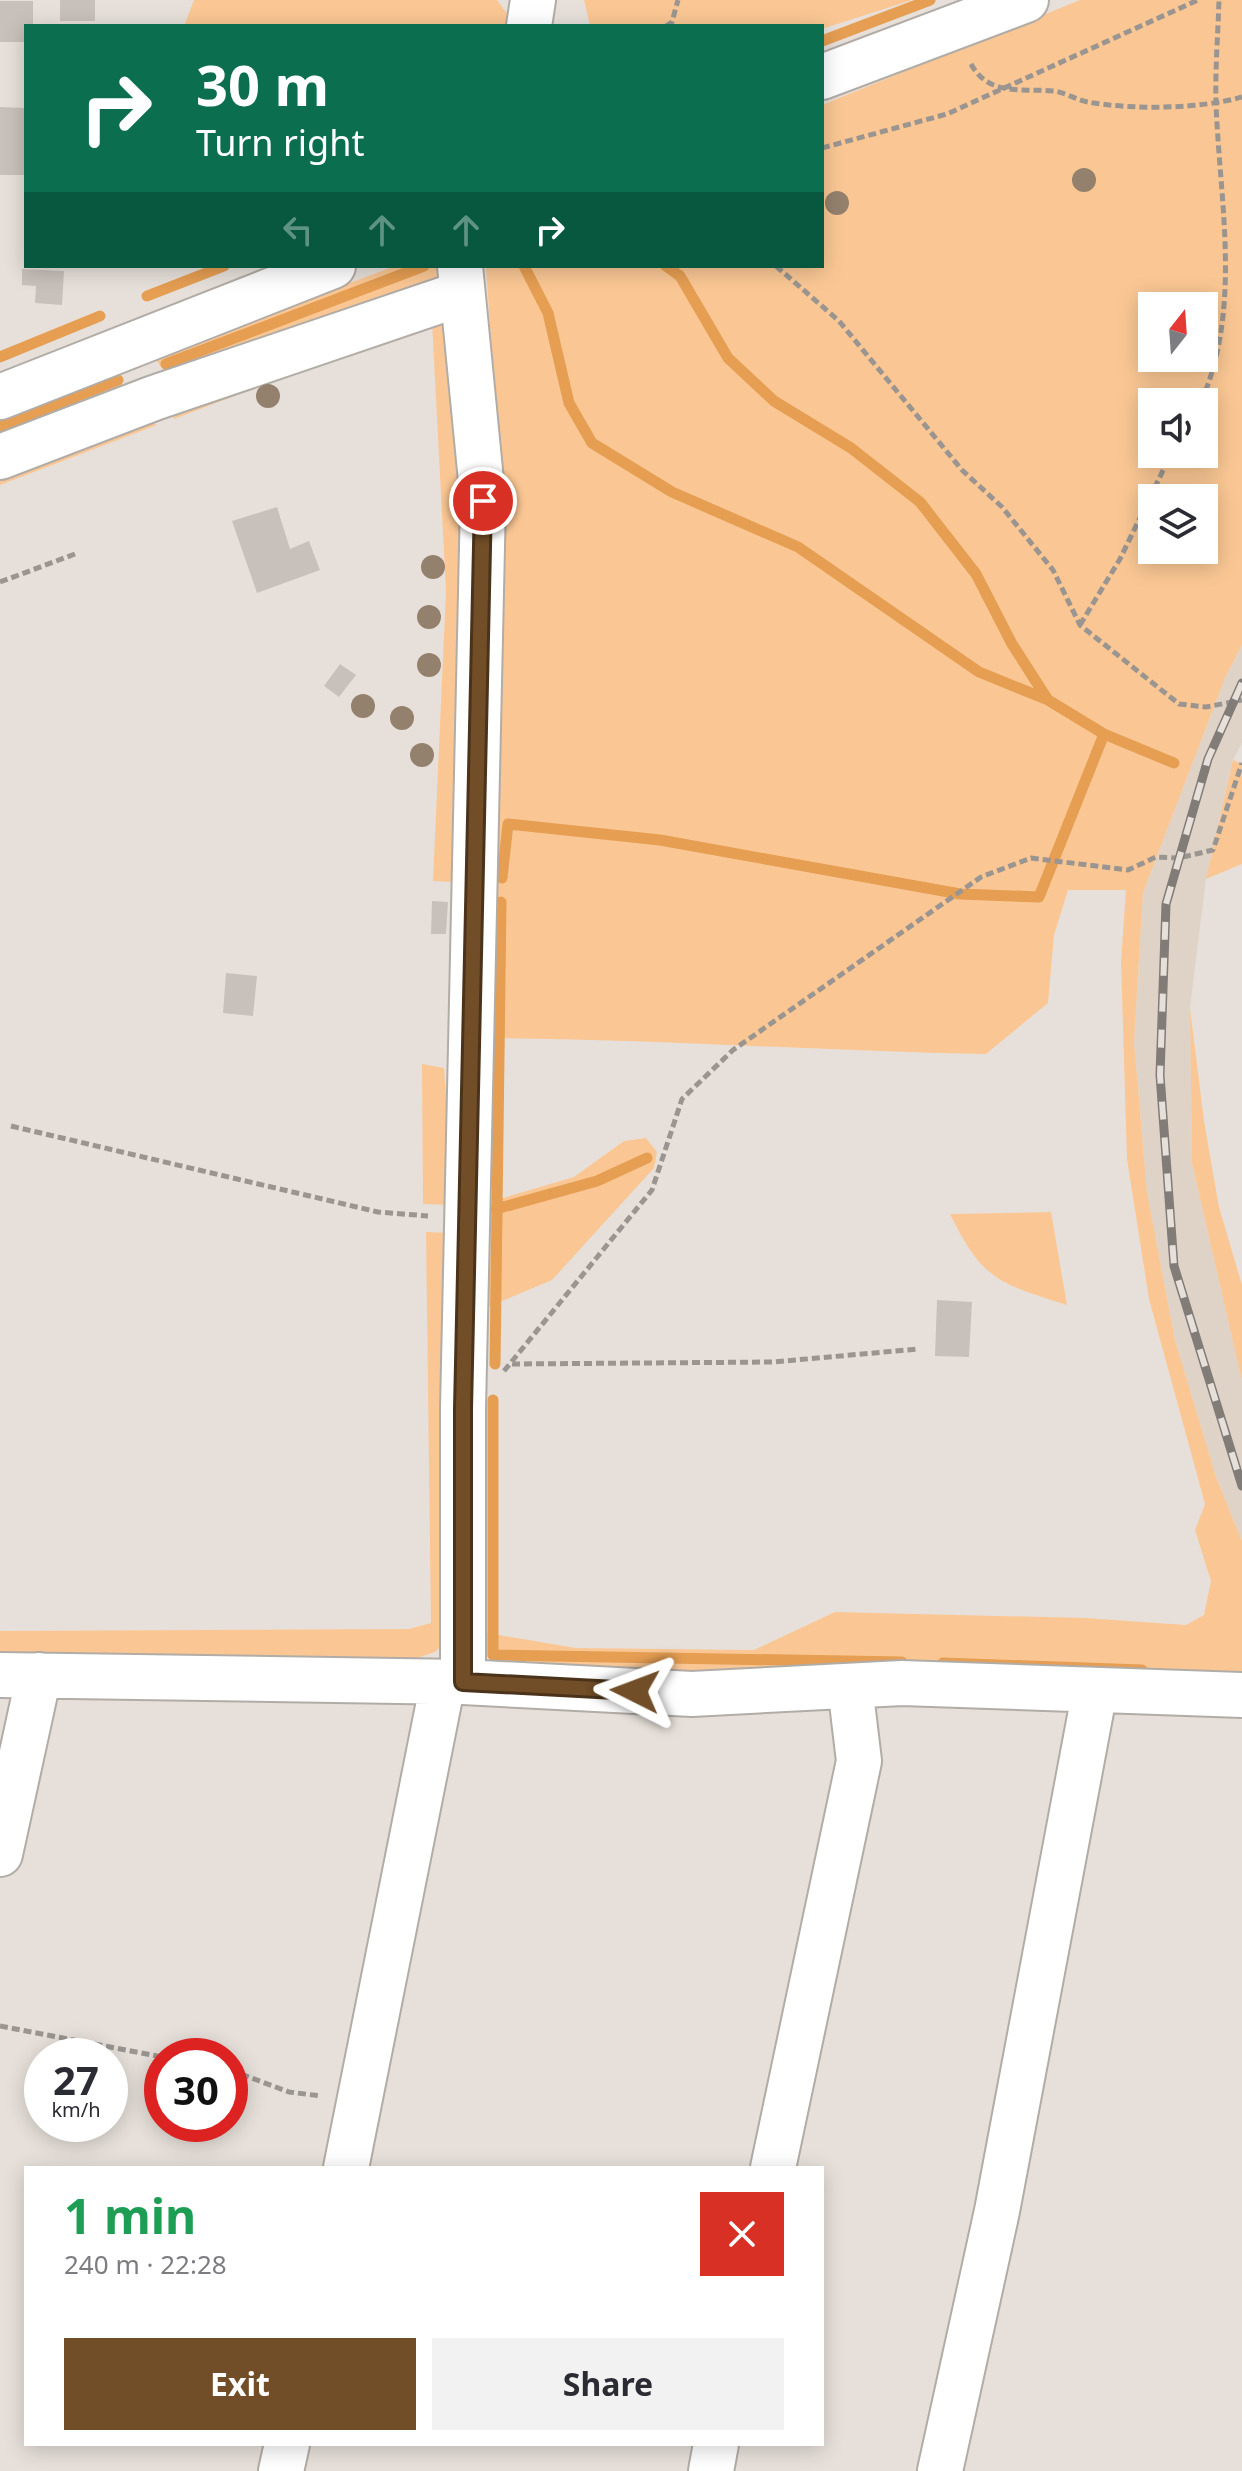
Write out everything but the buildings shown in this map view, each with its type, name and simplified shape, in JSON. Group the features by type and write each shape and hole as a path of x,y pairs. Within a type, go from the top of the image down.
{"street":[{"path":"529,24 533,0"},
{"path":"824,76 1026,0"},
{"path":"0,397 328,268"},
{"path":"0,457 460,280 483,501 463,1409 453,1682 346,2166"},
{"path":"0,1854 20,1675 453,1682 692,1694 902,1683 1242,1695"},
{"path":"773,2166 859,1761 850,1686"},
{"path":"940,2471 997,2211 1095,1690"},
{"path":"281,2471 287,2446"},
{"path":"711,2471 716,2446"}],"path":[{"path":"669,24 678,0"},
{"path":"824,147 947,114 1198,0"},
{"path":"1209,388 1217,373 1228,329 1231,271 1216,104 1219,0"},
{"path":"952,28 979,78 1005,90 1056,91 1088,102 1170,106 1216,104 1242,97"},
{"path":"778,268 839,321 962,470 1002,507 1053,570 1080,625 1179,704 1206,707 1242,700"},
{"path":"1080,625 1120,559 1164,468"},
{"path":"0,582 75,554"},
{"path":"463,1409 511,1364 652,1190 682,1099 733,1050 981,877 1031,858 1128,870 1156,857 1179,858 1213,850 1242,763"},
{"path":"11,1126 378,1212 467,1220"},
{"path":"511,1364 773,1362 918,1349"},
{"path":"0,2026 144,2054"},
{"path":"248,2077 289,2092 359,2101"}],"shaded area":[{"path":"194,0 497,0 515,24 185,24"},
{"path":"584,0 912,0 824,28 824,24 590,24"},
{"path":"1080,0 1242,0 1242,645 1225,678 1143,893 1134,1042 1147,1192 1175,1340 1216,1477 1242,1541 1242,1681 1128,1669 506,1674 484,1654 481,1632 576,1648 754,1650 835,1612 1085,1618 1186,1625 1204,1615 1211,1581 1195,1530 1205,1504 1149,1299 1127,1159 1121,961 1126,890 1068,890 1054,935 1048,1003 986,1054 489,1038 499,462 486,268 824,268 824,104"},
{"path":"390,268 440,268 440,277 422,295 167,375 156,360 158,355"},
{"path":"432,320 455,330 470,530 453,882 433,881 446,591 432,321 174,419 168,404"},
{"path":"119,370 123,389 0,444 0,418"},
{"path":"136,412 157,425 0,485 0,463"},
{"path":"1242,645 1242,743 1233,760 1206,879 1190,1008 1192,1163 1242,1381 1242,1541 1216,1477 1175,1340 1147,1192 1134,1042 1143,893 1225,678"},
{"path":"1233,760 1242,764 1242,864 1206,879"},
{"path":"1190,1008 1204,1121 1219,1207 1242,1285 1242,1381 1192,1163"},
{"path":"422,1064 444,1068 455,1205 423,1204"},
{"path":"646,1138 657,1152 654,1168 552,1280 483,1309 483,1204 574,1177 624,1141"},
{"path":"1051,1212 1067,1305 1025,1291 995,1276 973,1253 950,1214"},
{"path":"426,1232 453,1233 447,1640 435,1652 411,1660 0,1656 0,1631 409,1629 431,1623"}],"waterway":[{"path":"824,40 930,0"},
{"path":"147,296 219,268"},
{"path":"166,364 419,268"},
{"path":"525,268 548,313 569,403 592,443 672,492 798,547 979,672 1048,700"},
{"path":"669,268 680,276 728,358 774,401 851,448 920,502 976,574 1012,644 1048,700 1104,734"},
{"path":"0,357 100,316"},
{"path":"0,427 118,380"},
{"path":"502,878 508,824 660,840 960,894 1039,897 1104,734 1174,763"},
{"path":"495,1364 501,902"},
{"path":"496,1209 597,1181 647,1158"},
{"path":"493,1400 493,1655 902,1662"},
{"path":"943,1663 1142,1670"}],"railway":[{"path":"1242,683 1208,759 1166,904 1160,1075 1174,1266 1242,1486"}],"route":[{"path":"483,501 463,1409 463,1682 635,1691"}]}
